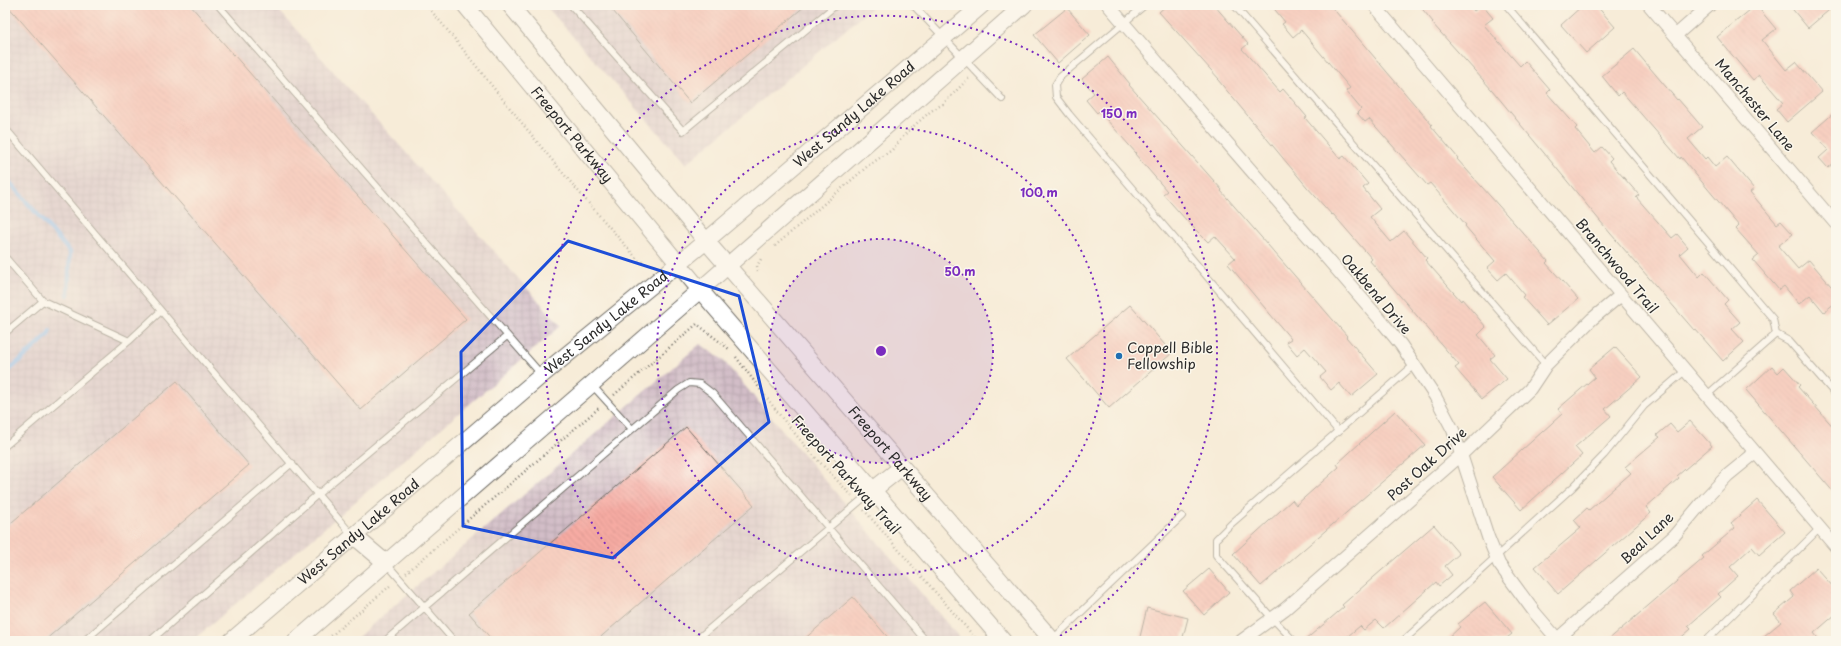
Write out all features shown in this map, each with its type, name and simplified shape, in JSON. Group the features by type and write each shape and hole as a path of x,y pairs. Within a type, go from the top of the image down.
{"main road":[{"path":"510,5 706,241"},
{"name":"West Sandy Lake Road","path":"231,641 542,375 706,241 982,5"},
{"path":"296,641 700,290 1024,5"},
{"name":"Freeport Parkway","path":"468,6 700,290"},
{"name":"Freeport Parkway","path":"706,241 1052,641"},
{"path":"700,290 1003,641"},
{"path":"873,490 902,467"},
{"path":"354,536 386,563"}],"street":[{"name":"Oakbend Drive","path":"1108,5 1383,323 1414,365 1435,396 1453,430 1499,564 1534,613 1557,640"},
{"name":"Branchwood Trail","path":"1374,5 1686,370 1819,529 1836,547"},
{"name":"Manchester Lane","path":"1649,5 1836,224"},
{"path":"1676,36 1710,5"},
{"name":"Post Oak Drive","path":"1241,641 1285,609 1461,455 1530,388 1546,365 1592,319 1621,295"},
{"name":"Beal Lane","path":"1557,640 1674,536 1705,499 1728,476 1755,453"}],"lane":[{"path":"218,5 542,375"},
{"path":"571,5 683,131 836,5"},
{"path":"913,5 1002,99"},
{"path":"1145,5 1060,78 1055,85 1056,97 1339,432"},
{"path":"1234,5 1546,365"},
{"path":"1506,5 1773,318 1776,334"},
{"path":"5,128 354,536"},
{"path":"5,257 43,301 128,341"},
{"path":"5,333 43,301"},
{"path":"5,446 161,311"},
{"path":"1776,334 1789,341 1836,395"},
{"path":"1707,395 1776,334"},
{"path":"150,641 318,494 507,336"},
{"path":"1294,641 1216,555 1216,539 1231,524 1339,432 1414,365"},
{"path":"1403,641 1574,487 1604,455 1644,406 1686,370"},
{"path":"385,641 632,429 678,390 689,383 700,384 713,394 926,641"},
{"path":"591,384 632,429"},
{"path":"84,641 292,464"},
{"path":"695,641 873,490"},
{"path":"1052,641 1182,516"},
{"path":"1706,641 1819,529"},
{"path":"386,563 454,641"}],"path":[{"path":"426,5 461,45 575,188 640,261 644,263"},
{"path":"771,250 869,165 892,150 908,131 931,111 943,104 976,71"},
{"path":"758,271 757,266 759,260 765,255"},
{"name":"Freeport Parkway Trail","path":"607,401 697,324 730,349 787,424 812,454 858,502 978,641"},
{"path":"325,641 607,401"}],"highlighted area":[{"path":"568,241 739,296 769,422 613,558 463,526 461,352"}],"shaded area":[{"path":"5,5 274,5 561,326 192,641 5,641"},
{"path":"545,5 875,5 686,164"},
{"path":"700,344 722,359 962,641 353,641"}],"building":[{"path":"7,5 190,5 466,319 361,410"},
{"path":"608,5 806,5 690,103"},
{"path":"1167,5 1214,5 1248,44 1242,49 1280,92 1283,89 1307,117 1305,118 1340,159 1344,156 1368,184 1363,188 1380,209 1370,217 1391,242 1404,231 1427,258 1425,260 1486,327 1478,335 1495,355 1490,359 1507,379 1482,399 1455,368 1459,365 1370,261 1372,259 1333,214 1332,215 1307,187 1218,80 1219,79 1159,12"},
{"path":"1271,5 1330,5 1432,125 1431,126 1458,158 1457,159 1548,261 1546,263 1578,299 1547,325 1522,297 1525,295 1506,273 1498,280 1487,268 1495,261 1465,226 1466,225 1430,183 1427,185 1369,119 1365,122 1357,113 1361,109 1346,91 1350,88 1301,30 1293,37 1282,24 1285,22"},
{"path":"1419,5 1469,5 1474,11 1482,5 1493,18 1484,25 1520,66 1525,61 1550,90 1547,93 1577,127 1575,129 1595,153 1602,147 1612,158 1609,161 1639,195 1636,197 1672,238 1677,234 1688,247 1680,254 1699,277 1704,272 1728,300 1724,304 1740,322 1732,329 1744,342 1723,361 1695,329 1694,330 1610,233 1492,90 1432,23 1433,22"},
{"path":"1583,5 1596,5 1615,27 1586,53 1561,25"},
{"path":"1756,5 1776,29 1762,40 1786,70 1796,62 1822,92 1787,122 1776,109 1783,103 1759,75 1753,80 1717,37"},
{"path":"1789,5 1835,5 1808,28"},
{"path":"1067,8 1090,35 1058,63 1034,35"},
{"path":"1634,49 1702,127 1688,139 1705,159 1707,157 1715,167 1727,157 1754,189 1750,192 1777,224 1781,221 1793,234 1778,246 1798,269 1809,260 1836,292 1836,302 1824,312 1810,295 1799,304 1784,286 1779,290 1753,260 1759,255 1736,229 1739,226 1681,157 1680,159 1622,92 1618,96 1602,76"},
{"path":"1108,57 1130,84 1129,85 1222,190 1221,191 1347,336 1346,337 1378,374 1351,397 1339,383 1331,390 1320,377 1326,372 1305,348 1297,355 1286,342 1291,339 1228,264 1235,258 1215,236 1208,242 1187,221 1163,194 1167,191 1135,154 1136,153 1099,111 1097,113 1086,100 1094,93 1082,79"},
{"path":"1836,111 1836,161 1828,168 1819,158 1828,150 1812,132"},
{"name":"Coppell Bible Fellowship","path":"1130,305 1172,353 1109,408 1067,359"},
{"path":"1615,347 1642,377 1605,409 1611,416 1575,447 1582,455 1521,510 1492,477 1562,414 1558,409 1595,377 1589,369"},
{"path":"1772,366 1778,373 1784,367 1800,385 1798,387 1836,430 1836,495 1746,390"},
{"path":"177,381 249,465 44,641 5,641 5,528"},
{"path":"1395,411 1425,445 1261,586 1233,554 1292,500 1296,505 1339,467 1337,464"},
{"path":"1690,421 1712,446 1677,476 1679,478 1646,507 1651,513 1558,594 1535,567 1581,528 1574,520 1587,508 1589,510 1631,473 1625,467 1660,437 1657,435 1670,424 1677,432"},
{"path":"686,427 754,505 596,641 493,641 469,613"},
{"path":"1757,500 1785,532 1759,555 1752,547 1730,567 1738,576 1718,594 1721,597 1688,626 1691,629 1677,641 1607,641 1704,558 1702,556 1735,528 1731,523"},
{"path":"1434,525 1459,554 1445,566 1452,575 1439,586 1436,582 1384,628 1376,620 1364,630 1360,626 1342,641 1304,641 1344,607 1342,605"},
{"path":"1816,568 1836,590 1836,614 1814,633 1820,641 1758,641 1781,622 1774,614 1794,597 1790,591"},
{"path":"1209,569 1229,592 1204,615 1183,591"},
{"path":"853,597 891,641 802,641"},
{"path":"1485,602 1512,634 1503,641 1445,641 1460,627 1458,624"},
{"path":"1147,608 1188,618 1182,641 1139,641"}],"waterway":[{"path":"5,177 70,252 68,295"},
{"path":"5,374 47,336 50,330"}],"place":[{"name":"Coppell Bible Fellowship","path":"1119,356"}]}
